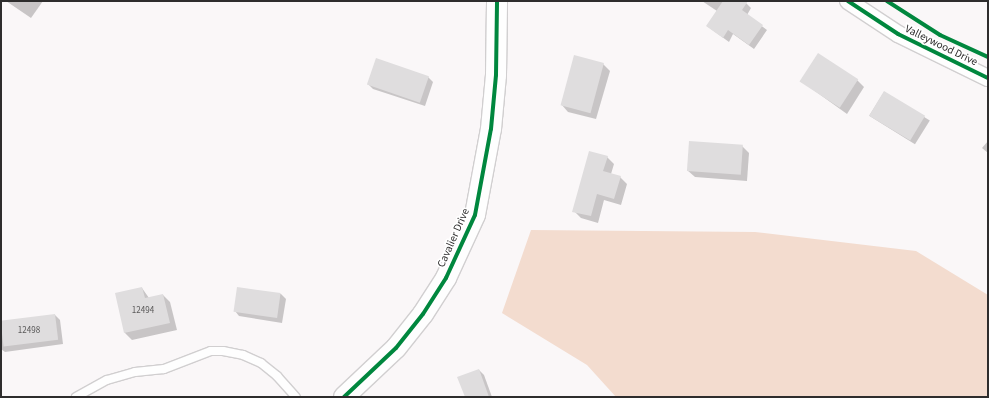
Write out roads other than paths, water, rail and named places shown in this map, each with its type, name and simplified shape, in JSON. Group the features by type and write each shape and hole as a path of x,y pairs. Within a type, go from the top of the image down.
{"street":[{"name":"Cavalier Drive","path":"344,397 396,348 423,314 446,278 475,215 491,129 496,75 496,1"},
{"name":"Valleywood Drive","path":"848,1 898,34 988,78"}],"lane":[{"path":"76,397 107,380 135,372 164,369 211,351 223,351 243,355 261,363 278,376 296,397"}]}
